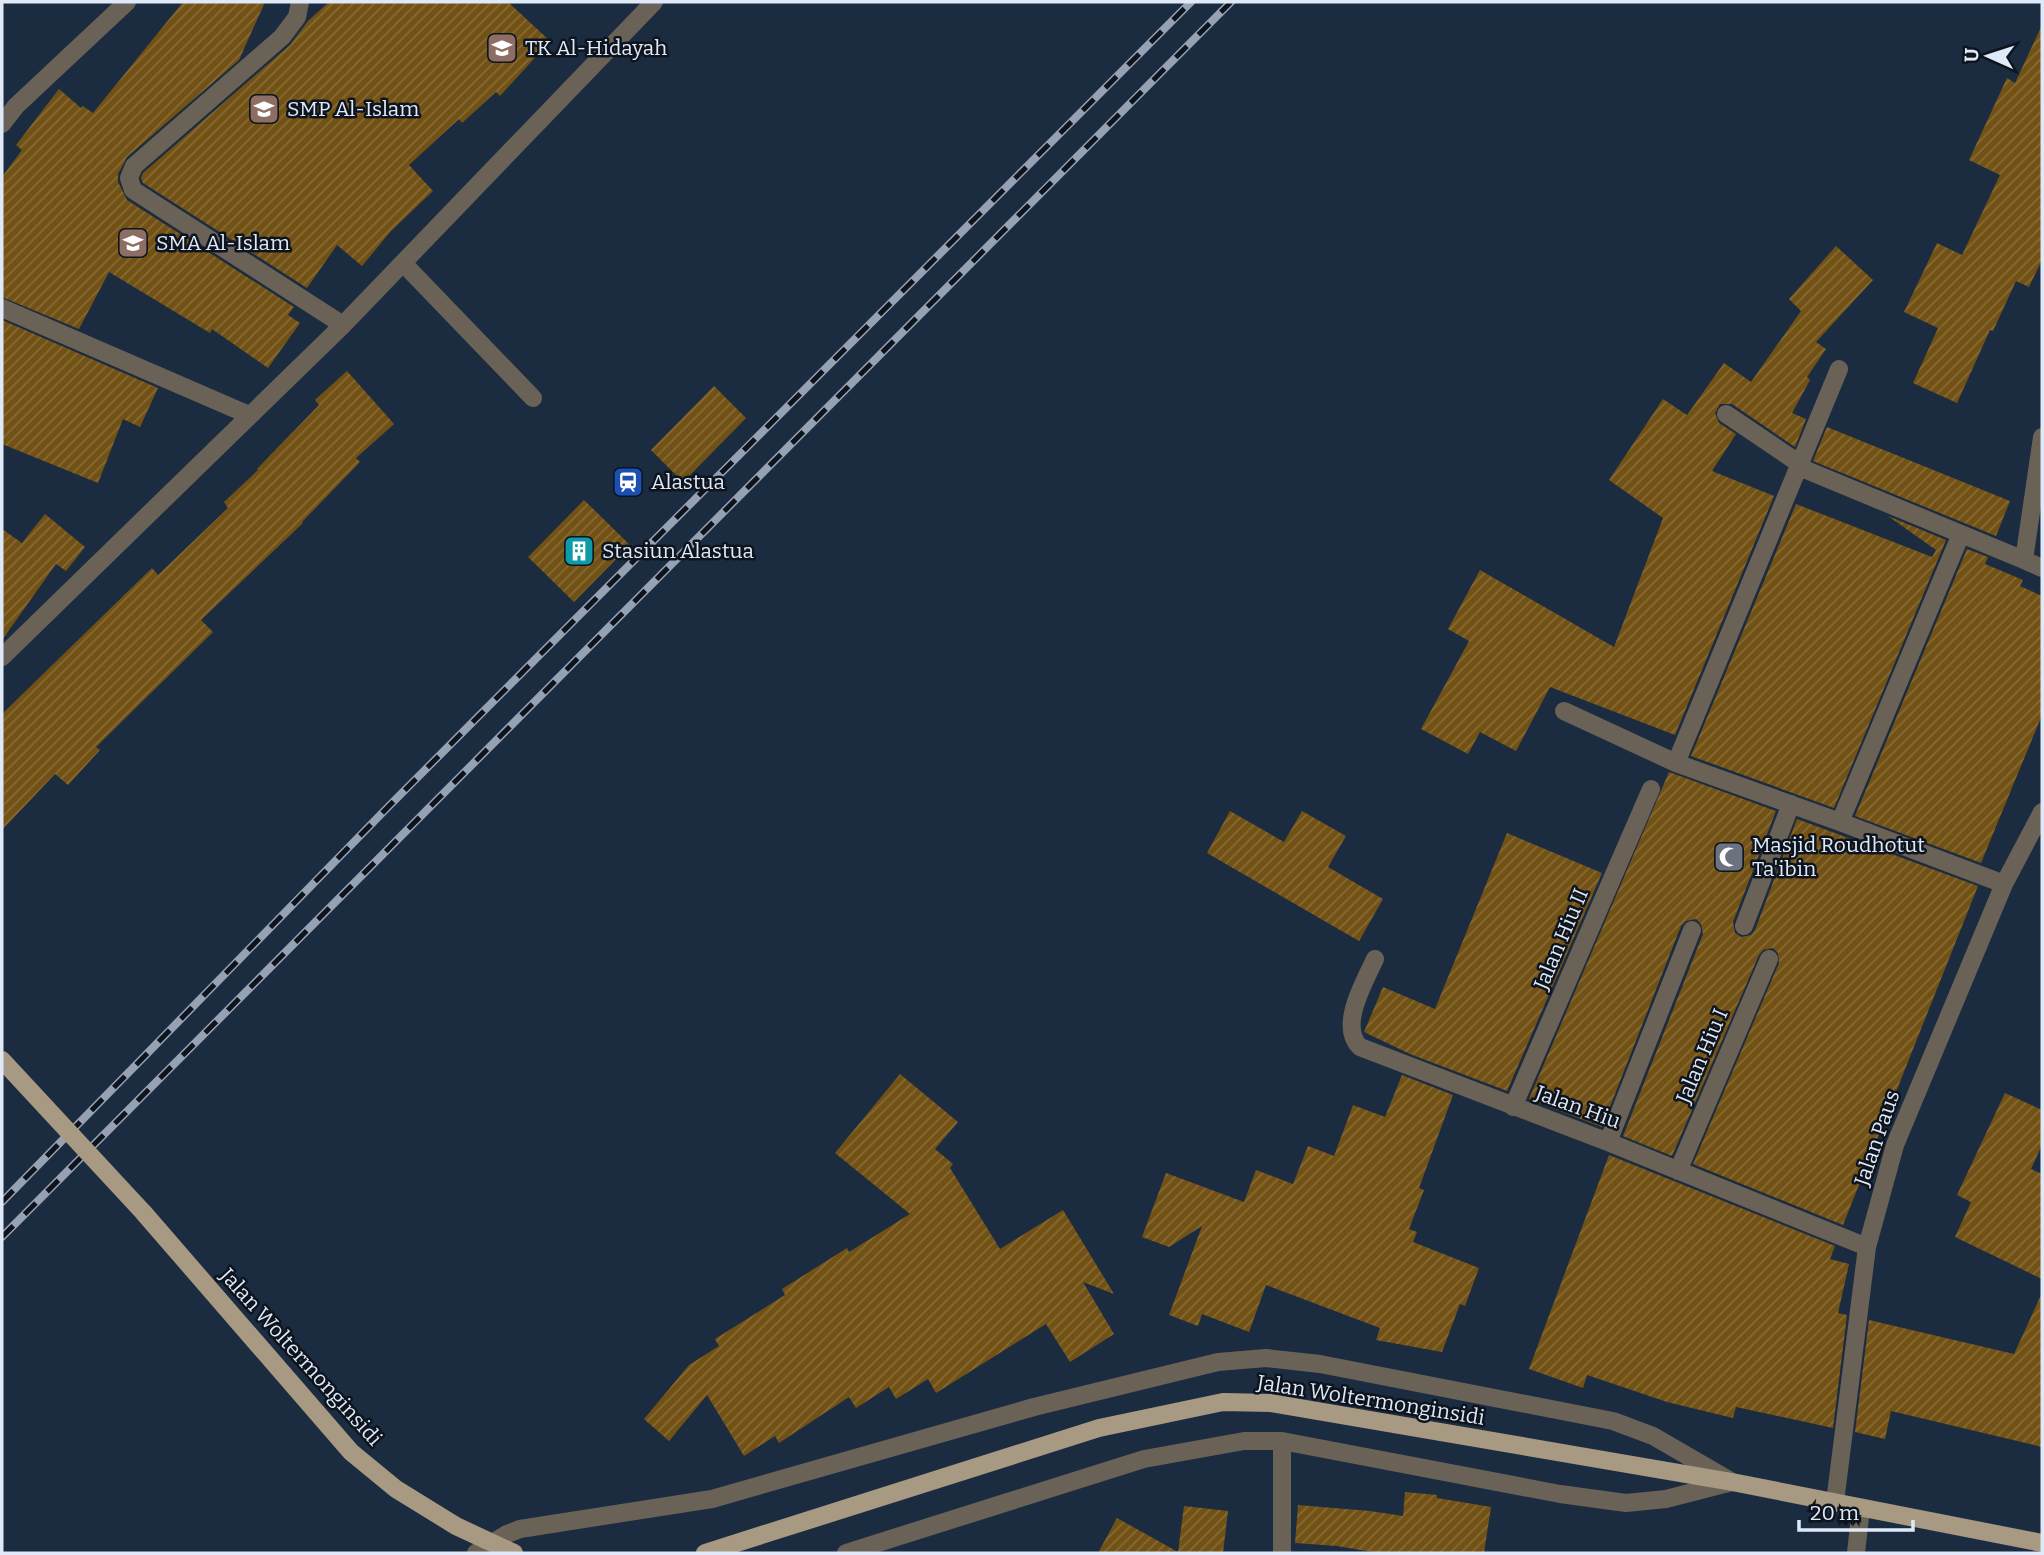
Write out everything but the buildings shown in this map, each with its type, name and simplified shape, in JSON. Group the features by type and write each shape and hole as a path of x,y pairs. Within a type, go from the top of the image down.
{"main road":[{"name":"Jalan Woltermonginsidi","path":"2,1060 143,1212 351,1452 396,1489 456,1526 514,1553"},
{"name":"Jalan Woltermonginsidi","path":"705,1553 1099,1428 1223,1402 1271,1404 1732,1482 2042,1543"}],"street":[{"path":"2,124 16,106 127,2"},
{"path":"300,2 297,16 282,37 134,166 129,178 133,190 343,325"},
{"path":"2,657 343,325 654,2"},
{"path":"403,262 533,398"},
{"path":"2,309 249,415"},
{"path":"1676,763 1839,369"},
{"path":"1726,414 1799,465 2042,568"},
{"path":"2024,560 2042,437"},
{"path":"1840,822 1961,534"},
{"path":"1564,711 1676,763 2004,884"},
{"name":"Jalan Hiu II","path":"1513,1107 1651,789"},
{"path":"1744,926 1791,804"},
{"name":"Jalan Paus","path":"1835,1502 1867,1247 1895,1145 2004,884 2042,812"},
{"path":"1608,1142 1692,930"},
{"name":"Jalan Hiu","path":"1375,959 1354,1010 1352,1032 1360,1047 1608,1142 1867,1247"},
{"name":"Jalan Hiu I","path":"1678,1171 1769,959"},
{"path":"476,1553 520,1529 712,1499 1034,1408 1218,1362 1266,1358 1320,1364 1613,1421 1653,1436 1732,1482"},
{"path":"846,1553 1144,1459 1244,1441 1282,1441 1560,1494 1626,1503 1666,1499 1732,1482"},
{"path":"1282,1441 1282,1553"},
{"path":"1856,1553 1861,1508"}],"railway":[{"path":"2,1202 390,805 1191,2"},
{"path":"2,1237 1231,2"}],"place":[{"name":"TK Al-Hidayah","path":"502,48"},
{"name":"SMP Al-Islam","path":"264,109"},
{"name":"SMA Al-Islam","path":"133,243"},
{"name":"Alastua","path":"628,482"},
{"name":"Stasiun Alastua","path":"579,551"},
{"name":"Masjid Roudhotut Ta'ibin","path":"1729,857"}]}
